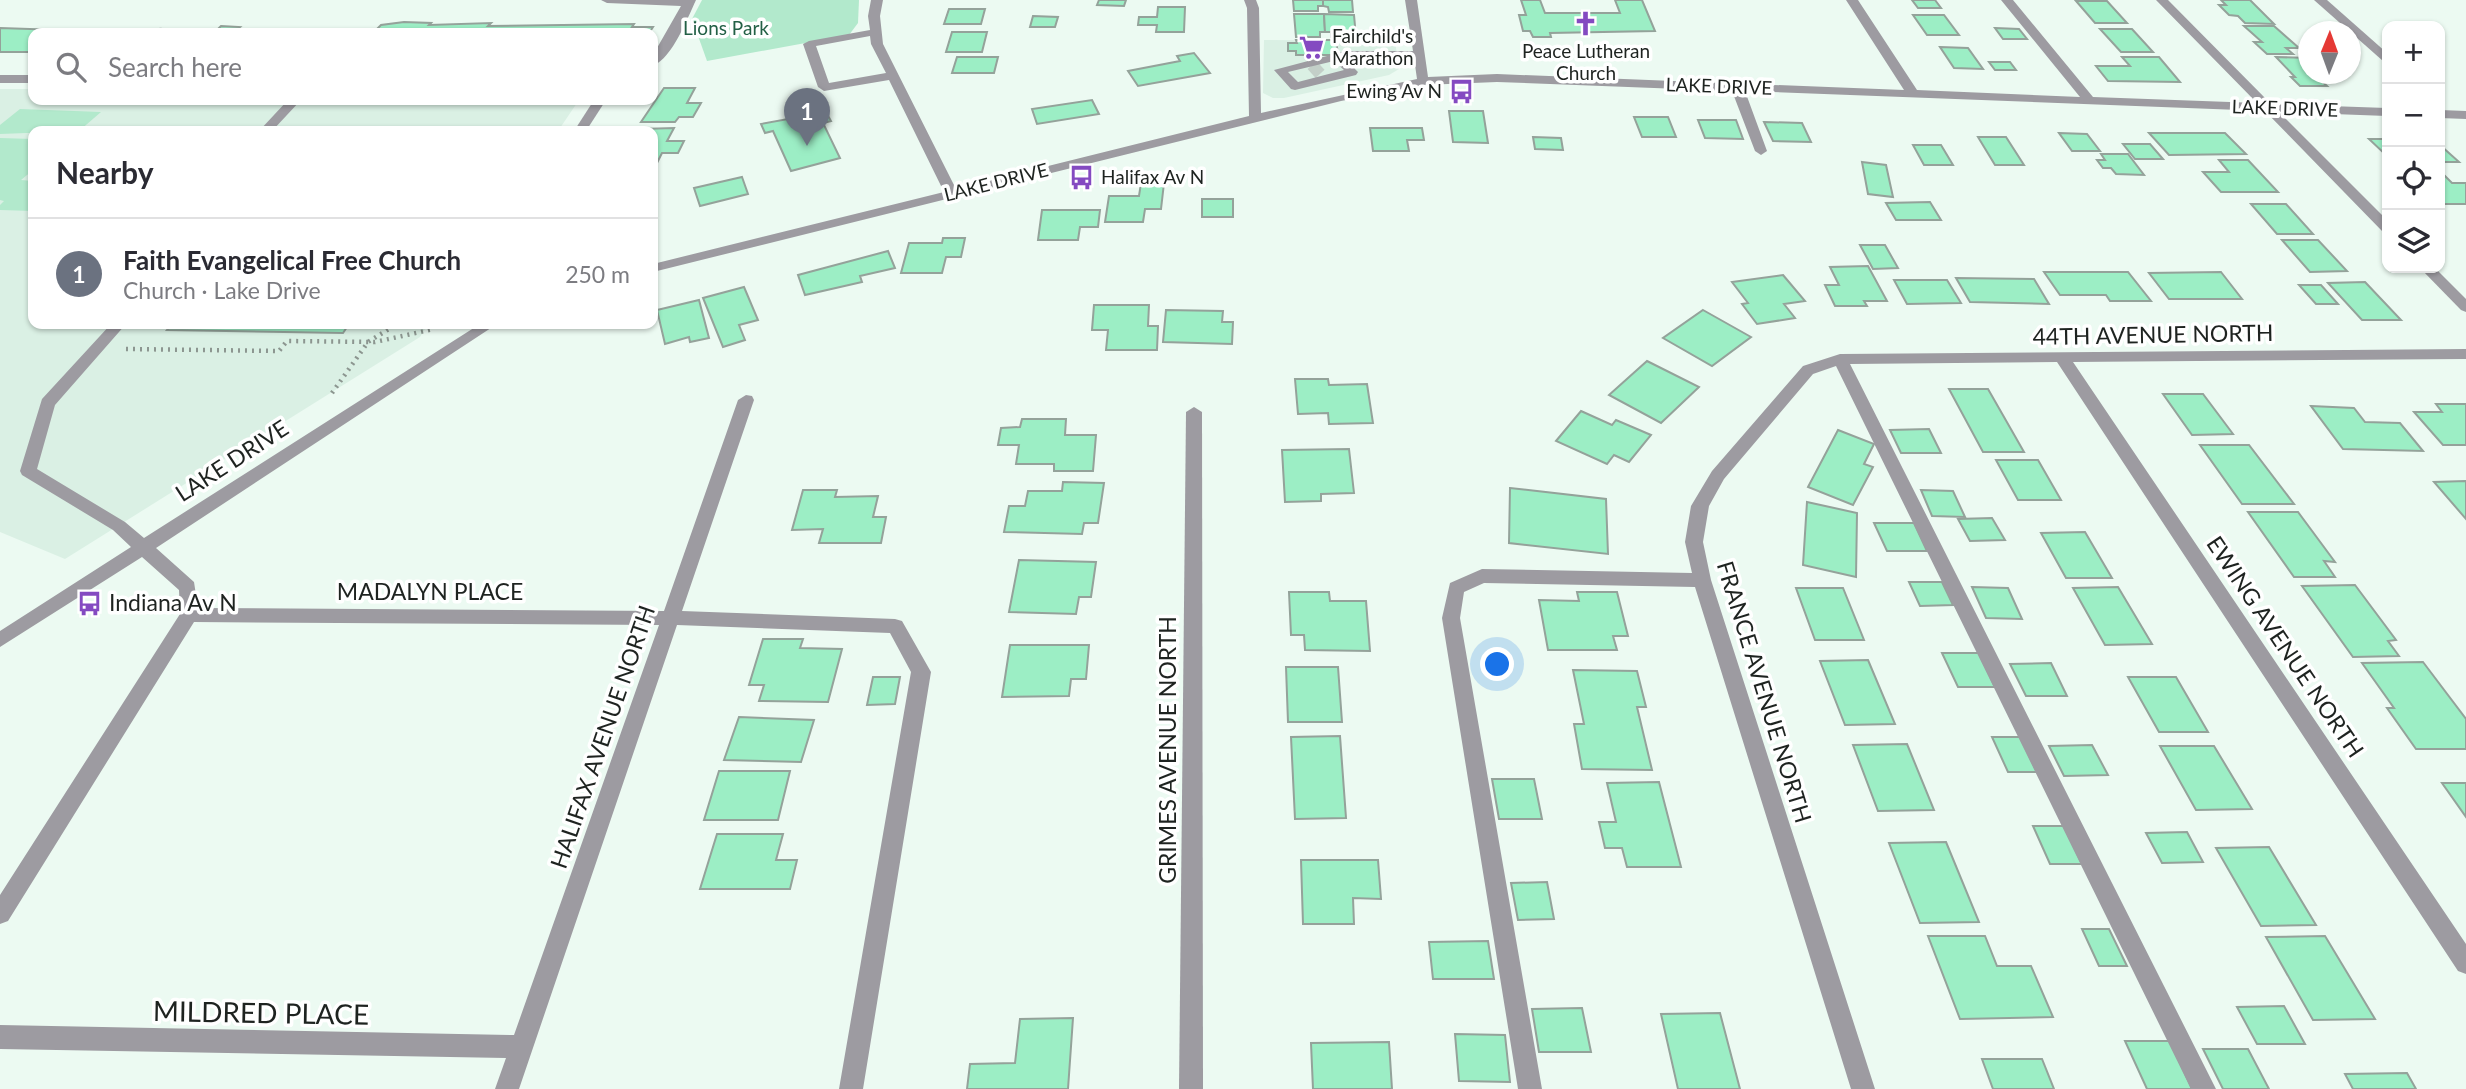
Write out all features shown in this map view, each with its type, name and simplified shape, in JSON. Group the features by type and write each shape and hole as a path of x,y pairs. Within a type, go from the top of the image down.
{"street":[{"path":"607,0 690,1 658,56"},
{"path":"877,0 877,44 951,193"},
{"path":"1250,0 1253,8 1255,118"},
{"path":"1411,0 1423,80"},
{"path":"1852,0 1913,94"},
{"path":"2007,0 2089,100"},
{"path":"2162,0 2382,223"},
{"path":"2320,0 2382,55"},
{"path":"875,32 809,44 824,87 892,76"},
{"path":"1254,72 1280,70 1337,57 1419,54"},
{"path":"1280,70 1295,86 1352,72 1337,57"},
{"path":"1323,78 1341,97"},
{"name":"LAKE DRIVE","path":"658,267 1341,97 1423,80 1497,78 2382,112"},
{"path":"0,79 28,79"},
{"path":"1737,87 1761,150"},
{"path":"270,126 290,105"},
{"path":"583,126 597,105"},
{"path":"2445,114 2466,115"},
{"path":"2432,273 2466,307"},
{"path":"0,914 189,615 188,587 145,547 119,526 28,471 48,403 114,329"},
{"name":"LAKE DRIVE","path":"0,640 482,329"},
{"name":"44TH AVENUE NORTH","path":"1840,359 2466,354"},
{"path":"1840,359 2204,1089"},
{"name":"FRANCE AVENUE NORTH","path":"1840,359 1808,370 1718,475 1700,506 1694,542 1702,580 1863,1089"},
{"name":"EWING AVENUE NORTH","path":"2063,359 2466,962"},
{"name":"HALIFAX AVENUE NORTH","path":"507,1089 746,400"},
{"name":"GRIMES AVENUE NORTH","path":"1192,1089 1194,412"},
{"path":"1530,1089 1451,618 1456,588 1482,576 1702,580"},
{"name":"MADALYN PLACE","path":"189,615 670,618 895,626 921,672 851,1089"},
{"name":"MILDRED PLACE","path":"0,1037 521,1047"}],"path":[{"path":"332,393 368,342 389,329"},
{"path":"97,348 279,351 287,341 368,342 434,329"}],"shaded area":[{"path":"1264,40 1395,41 1399,69 1389,75 1284,98 1273,98 1263,93"},
{"path":"0,89 28,89 28,105 576,105 561,126 28,126 28,329 425,329 420,337 65,559 0,532"}],"green space":[{"name":"Lions Park","path":"702,0 859,0 858,23 849,35 707,61 692,19"},
{"path":"20,109 101,112 85,126 28,126 28,133 0,134 0,125"},
{"path":"0,138 28,139 28,174 21,180 28,181 28,211 0,210 4,201 0,200"}],"building":[{"path":"1099,0 1126,0 1124,6 1097,5"},
{"path":"1293,0 1323,0 1323,6 1318,6 1318,11 1294,11"},
{"path":"1323,0 1352,0 1353,12 1329,12 1328,7 1323,6"},
{"name":"Peace Lutheran Church","path":"1521,0 1540,0 1545,13 1620,13 1615,0 1642,0 1655,31 1550,33 1551,37 1533,37 1530,31 1523,31 1519,15 1526,15"},
{"path":"1912,0 1935,0 1941,8 1918,8"},
{"path":"2221,0 2250,0 2274,24 2245,23 2238,16 2229,15 2219,5 2226,5"},
{"path":"2076,1 2107,1 2127,23 2095,23"},
{"path":"1158,7 1185,7 1184,32 1156,32 1157,25 1138,25 1139,17 1157,17"},
{"path":"949,9 985,9 981,24 944,24"},
{"path":"1294,14 1324,14 1325,32 1320,32 1320,37 1296,37"},
{"path":"1324,14 1354,15 1356,37 1331,37 1331,32 1325,32"},
{"path":"1913,15 1944,15 1959,35 1927,35"},
{"path":"1033,16 1058,17 1055,27 1030,27"},
{"path":"404,22 431,23 429,25 491,23 488,26 634,24 632,27 653,27 378,28 381,25"},
{"path":"2244,26 2274,26 2298,48 2286,48 2293,54 2267,54 2254,42 2262,42"},
{"path":"0,28 28,29 28,52 0,52"},
{"path":"1995,28 2019,29 2027,39 2003,39"},
{"path":"2100,29 2132,29 2153,52 2121,52"},
{"path":"952,32 987,32 982,52 946,52"},
{"name":"Fairchild's Marathon","path":"1296,40 1336,40 1338,55 1296,55 1296,51 1288,51 1288,43 1297,43"},
{"path":"1940,47 1968,48 1983,69 1954,68"},
{"path":"1194,53 1210,73 1138,86 1128,71 1180,61 1177,56"},
{"path":"957,57 998,57 994,73 952,73"},
{"path":"2122,57 2159,57 2180,82 2108,81 2096,66 2130,66"},
{"path":"2276,57 2298,58 2298,84 2291,77 2295,77"},
{"path":"1989,62 2010,62 2016,70 1995,70"},
{"path":"2298,84 2327,86 2300,86"},
{"path":"664,88 695,88 687,103 701,103 693,117 679,117 675,122 641,122 652,105 658,105 658,97"},
{"path":"1092,100 1099,114 1037,124 1032,109"},
{"path":"1449,111 1483,111 1488,143 1453,142"},
{"path":"826,112 831,121 823,123 840,158 791,171 773,131 765,133 761,124"},
{"path":"1634,117 1668,117 1676,137 1642,137"},
{"path":"1698,120 1736,120 1743,139 1705,138"},
{"path":"1764,122 1802,123 1811,142 1773,141"},
{"path":"658,128 674,128 667,141 684,141 678,153 662,153 658,161"},
{"path":"1370,128 1422,128 1424,140 1407,140 1409,151 1373,151"},
{"path":"2059,133 2087,134 2100,151 2072,151"},
{"path":"2149,133 2225,133 2246,154 2169,155"},
{"path":"1533,137 1561,138 1563,150 1535,149"},
{"path":"1978,137 2006,137 2024,165 1995,165"},
{"path":"2369,139 2382,139 2382,151"},
{"path":"2123,144 2150,144 2163,159 2135,159"},
{"path":"1913,145 1941,145 1953,165 1924,165"},
{"path":"2445,149 2459,162 2445,162"},
{"path":"2101,154 2128,154 2144,175 2116,174 2111,168 2103,168 2097,160 2105,160"},
{"path":"2219,160 2248,160 2278,192 2221,192 2203,172 2229,172"},
{"path":"1862,162 1886,165 1893,197 1868,194"},
{"path":"2445,176 2452,183 2466,183 2466,204 2445,204"},
{"path":"742,177 748,194 700,206 694,188"},
{"path":"1141,183 1164,183 1161,209 1145,209 1143,222 1105,222 1109,196 1139,196"},
{"path":"1202,199 1233,199 1233,217 1202,217"},
{"path":"1930,202 1941,220 1896,220 1886,203"},
{"path":"2251,204 2286,204 2313,234 2277,234"},
{"path":"1042,210 1100,210 1098,227 1080,227 1078,240 1038,240"},
{"path":"943,238 965,238 961,257 946,257 942,273 901,273 909,243 942,243"},
{"path":"2282,240 2318,240 2347,271 2310,272"},
{"path":"1860,245 1885,245 1898,268 1873,269"},
{"path":"888,251 895,268 860,276 862,282 805,295 798,275"},
{"path":"1868,266 1887,301 1864,301 1867,306 1835,306 1825,285 1839,285 1830,267"},
{"path":"2044,272 2128,272 2151,301 2110,301 2106,295 2060,295"},
{"path":"2221,272 2242,299 2169,299 2149,273"},
{"path":"1783,275 1805,301 1784,304 1795,318 1757,324 1742,304 1748,303 1732,282"},
{"path":"1956,278 2034,279 2049,304 1970,302"},
{"path":"1894,280 1947,280 1961,303 1907,304"},
{"path":"2365,282 2401,320 2362,320 2328,283"},
{"path":"2299,285 2321,285 2338,304 2316,304"},
{"path":"744,287 758,320 739,325 745,340 723,347 703,298"},
{"path":"699,300 709,338 690,342 689,337 665,344 658,310"},
{"path":"1094,305 1149,305 1148,326 1158,326 1157,350 1106,350 1108,330 1092,330"},
{"path":"1166,310 1223,311 1222,322 1233,322 1232,344 1163,342"},
{"path":"1703,310 1751,337 1712,366 1663,338"},
{"path":"168,329 346,329 343,333"},
{"path":"1647,361 1699,387 1661,423 1609,395"},
{"path":"1295,379 1328,379 1329,385 1367,384 1373,423 1329,424 1328,413 1298,414"},
{"path":"1949,389 1988,389 2024,452 1983,452"},
{"path":"2163,394 2203,394 2233,434 2192,435"},
{"path":"2436,404 2466,404 2466,445 2443,445 2414,412 2442,412"},
{"path":"2311,406 2354,408 2365,422 2400,423 2423,451 2343,449"},
{"path":"1581,411 1612,425 1616,420 1651,435 1629,462 1614,455 1607,464 1556,441"},
{"path":"1022,419 1066,419 1065,435 1096,435 1093,471 1054,471 1054,464 1016,464 1019,445 998,445 1001,428 1020,427"},
{"path":"1929,429 1941,453 1901,453 1890,430"},
{"path":"1838,430 1874,444 1864,464 1873,467 1853,505 1808,487"},
{"path":"2200,445 2249,445 2294,504 2242,504"},
{"path":"1349,449 1354,493 1321,494 1321,501 1285,502 1282,450"},
{"path":"1996,460 2038,460 2061,500 2018,500"},
{"path":"2466,481 2466,519 2434,482"},
{"path":"1063,482 1104,483 1098,523 1084,523 1082,534 1004,532 1009,506 1025,506 1028,491 1062,491"},
{"path":"1510,488 1606,499 1608,554 1509,543"},
{"path":"803,490 837,490 835,497 878,496 873,517 886,517 881,543 819,543 823,529 792,530"},
{"path":"1921,490 1953,491 1965,517 1932,516"},
{"path":"1807,502 1857,513 1856,577 1803,565"},
{"path":"2248,512 2298,512 2335,562 2324,561 2335,577 2294,577"},
{"path":"1992,518 2005,540 1970,541 1958,519"},
{"path":"1874,523 1914,523 1927,551 1887,551"},
{"path":"2085,532 2112,578 2066,578 2041,533"},
{"path":"1019,560 1096,562 1091,597 1079,597 1076,614 1009,612"},
{"path":"1909,582 1942,582 1953,605 1920,606"},
{"path":"2355,585 2396,640 2388,641 2399,656 2353,657 2302,586"},
{"path":"1972,587 2008,588 2022,619 1986,618"},
{"path":"2118,587 2152,644 2105,645 2073,588"},
{"path":"1796,588 1843,588 1864,640 1815,640"},
{"path":"1289,592 1329,592 1330,601 1366,601 1370,651 1305,650 1304,635 1291,635"},
{"path":"1577,592 1617,592 1628,636 1613,636 1617,650 1548,650 1539,600 1579,601"},
{"path":"763,639 803,639 800,648 842,649 828,702 759,701 764,685 749,685"},
{"path":"1010,645 1089,645 1086,679 1071,679 1069,696 1002,697"},
{"path":"1942,653 1979,653 1995,687 1958,687"},
{"path":"1868,660 1895,724 1845,725 1820,661"},
{"path":"2423,662 2466,719 2466,749 2416,749 2387,708 2394,708 2362,663"},
{"path":"2051,663 2067,696 2026,696 2010,664"},
{"path":"1286,667 1338,667 1342,722 1288,722"},
{"path":"1573,670 1637,671 1646,707 1637,707 1652,770 1582,769 1574,724 1584,724"},
{"path":"873,677 900,677 895,704 867,705"},
{"path":"2128,677 2176,677 2208,732 2159,732"},
{"path":"739,717 814,720 801,762 724,760"},
{"path":"1340,736 1346,818 1295,819 1291,737"},
{"path":"1992,737 2020,737 2037,772 2008,772"},
{"path":"1907,744 1934,810 1878,811 1853,745"},
{"path":"2092,745 2108,775 2064,776 2049,746"},
{"path":"2160,746 2214,746 2252,809 2196,810"},
{"path":"719,771 790,771 778,820 704,820"},
{"path":"1492,779 1534,779 1542,819 1499,819"},
{"path":"1659,782 1681,867 1627,867 1622,848 1605,848 1599,822 1616,822 1607,783"},
{"path":"2442,783 2466,783 2466,817"},
{"path":"2033,826 2064,826 2082,864 2050,864"},
{"path":"2187,832 2203,862 2162,863 2146,833"},
{"path":"717,834 783,834 776,860 797,860 790,889 700,889"},
{"path":"1946,842 1979,922 1920,923 1889,843"},
{"path":"2269,847 2316,925 2261,926 2216,848"},
{"path":"1301,860 1378,860 1381,899 1353,898 1354,924 1303,924"},
{"path":"1547,882 1554,919 1518,920 1511,883"},
{"path":"2082,929 2109,929 2127,966 2099,966"},
{"path":"1928,936 1985,936 1997,966 2031,966 2053,1017 1960,1019"},
{"path":"2325,936 2375,1019 2313,1020 2266,937"},
{"path":"1488,941 1494,979 1433,979 1429,942"},
{"path":"2284,1006 2305,1044 2257,1044 2237,1007"},
{"path":"1582,1008 1591,1052 1539,1052 1532,1009"},
{"path":"1720,1013 1740,1089 1678,1089 1661,1014"},
{"path":"1073,1018 1068,1089 967,1089 970,1064 1015,1063 1020,1019"},
{"path":"1455,1034 1505,1035 1510,1082 1459,1081"},
{"path":"2125,1041 2170,1041 2192,1089 2147,1089"},
{"path":"1389,1042 1392,1089 1313,1089 1311,1043"},
{"path":"2203,1049 2248,1049 2269,1089 2223,1089"},
{"path":"1982,1059 2042,1059 2054,1089 1993,1089"},
{"path":"2407,1073 2416,1089 2353,1089 2345,1074"}],"tunnel":[{"path":"1312,65 1322,76"}],"place":[{"name":"Peace Lutheran Church","path":"1586,23"},
{"name":"Fairchild's Marathon","path":"1312,47"},
{"name":"Ewing Av N","path":"1462,91"},
{"name":"Faith Evangelical Free Church","path":"807,146"},
{"name":"Halifax Av N","path":"1081,177"},
{"name":"Indiana Av N","path":"89,603"}]}
